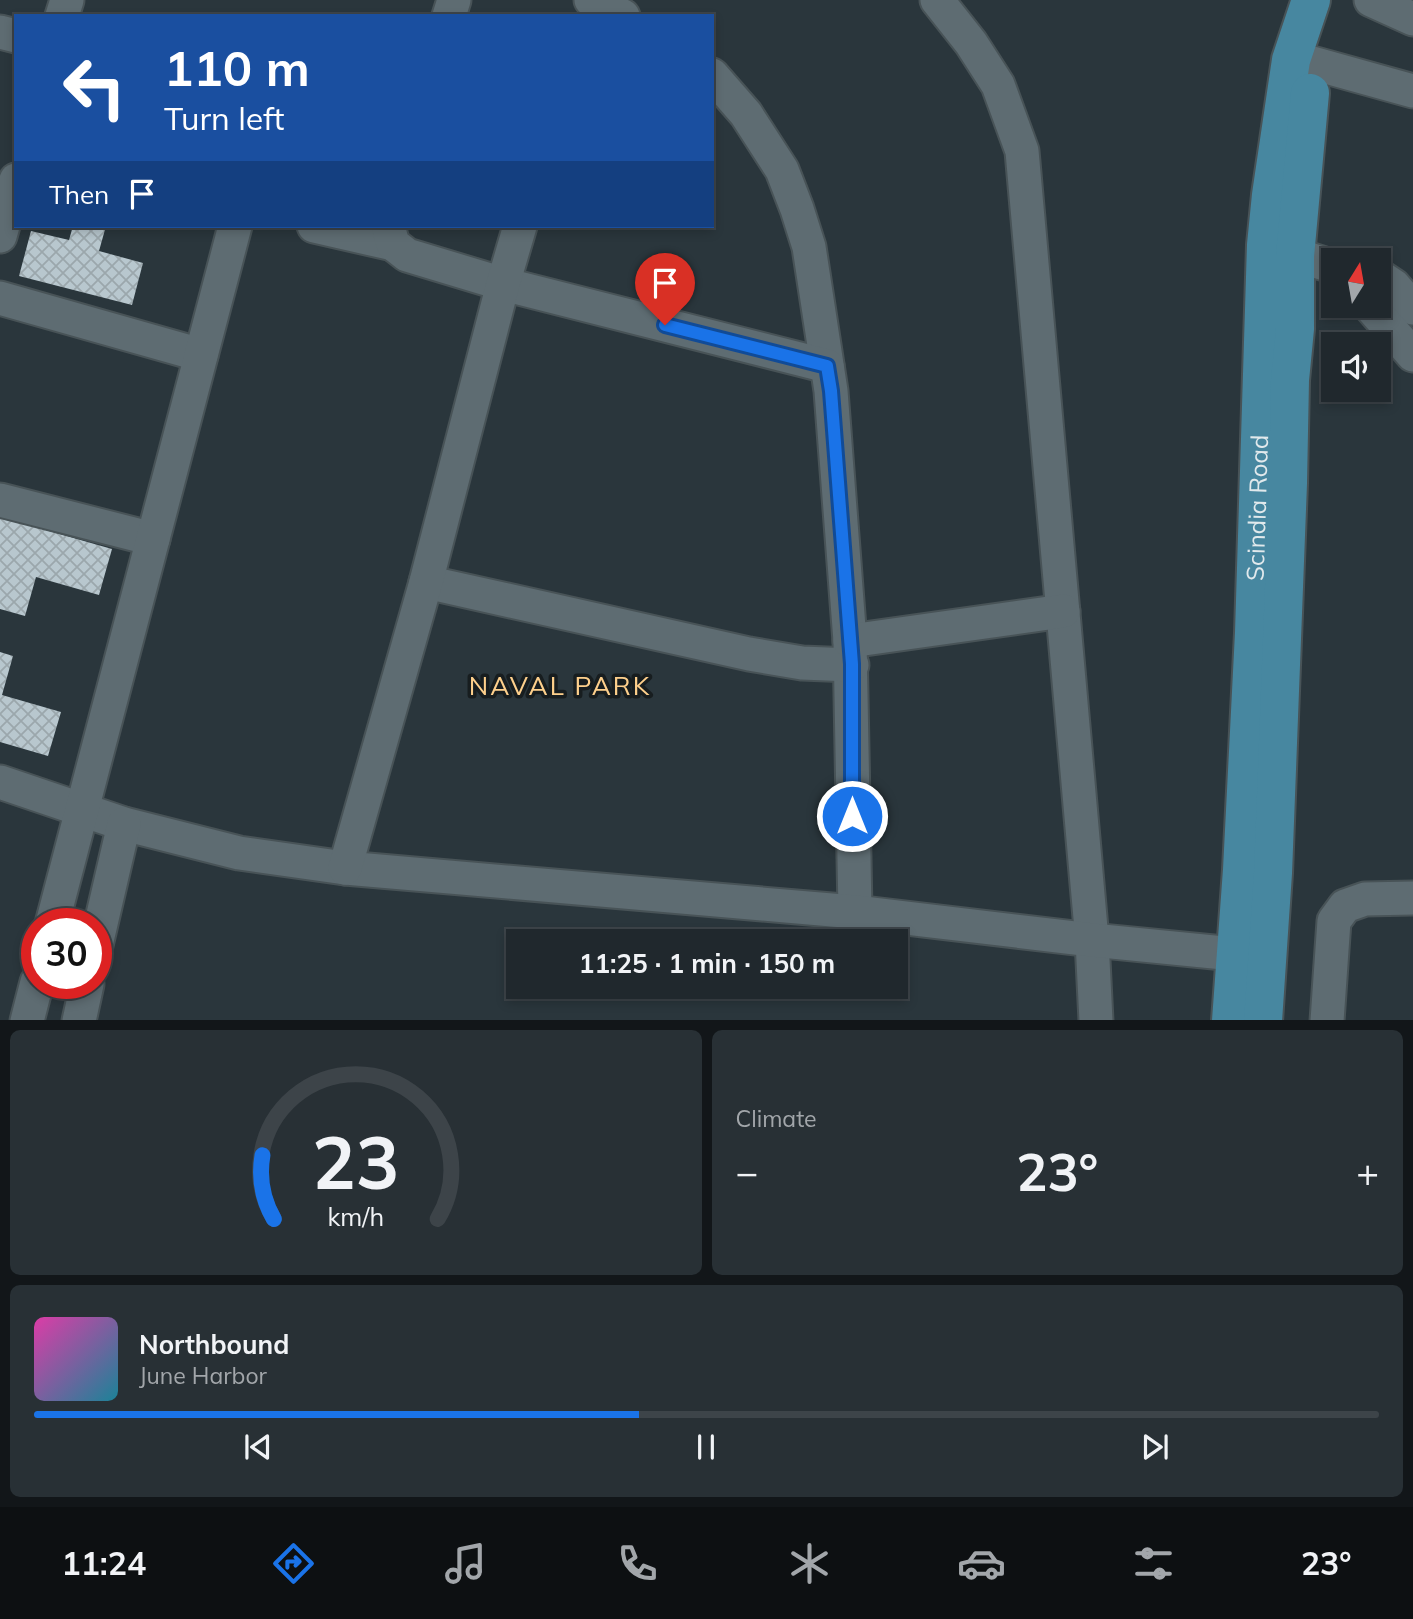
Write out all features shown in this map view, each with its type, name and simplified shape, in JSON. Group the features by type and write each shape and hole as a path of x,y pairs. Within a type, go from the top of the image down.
{"main road":[{"name":"Scindia Road","path":"1263,1020 1257,871 1288,483 1275,376 1295,329 1271,195 1291,61 1311,0"},
{"name":"Scindia Road","path":"1281,251 1312,63 1332,0"},
{"name":"Scindia Road","path":"1231,1020 1234,954 1257,871"}],"street":[{"path":"589,0 619,14"},
{"path":"937,0 971,43 998,85 1022,151 1092,940 1096,1020"},
{"path":"1371,0 1413,19"},
{"path":"1312,63 1413,91"},
{"path":"714,77 753,125 782,170 809,247 831,391 851,653 855,912"},
{"path":"0,236 14,187"},
{"path":"55,908 233,228"},
{"path":"331,228 391,235 407,255 503,284 827,366"},
{"path":"345,868 426,582 519,228"},
{"path":"1281,251 1321,263"},
{"path":"1391,283 1413,308"},
{"path":"0,298 201,355"},
{"path":"1381,318 1413,355"},
{"path":"0,500 153,539"},
{"path":"426,582 749,654 802,663 1063,611"},
{"path":"0,782 124,824 239,853 345,868 855,912 1234,954"},
{"path":"105,908 124,824"},
{"path":"1327,1020 1334,921 1345,906 1365,899 1413,898"},
{"path":"27,1020 33,999"},
{"path":"79,1020 84,999"}],"building":[{"path":"72,228 105,228 99,251 143,263 132,305 19,276 31,231 69,240"},
{"path":"0,517 112,549 99,595 36,577 25,616 0,609"},
{"path":"0,652 13,656 2,695 61,712 48,756 0,742"}],"district":[{"name":"NAVAL PARK","path":"560,686"}],"route":[{"path":"665,325 827,366 852,664 852,816"}]}
